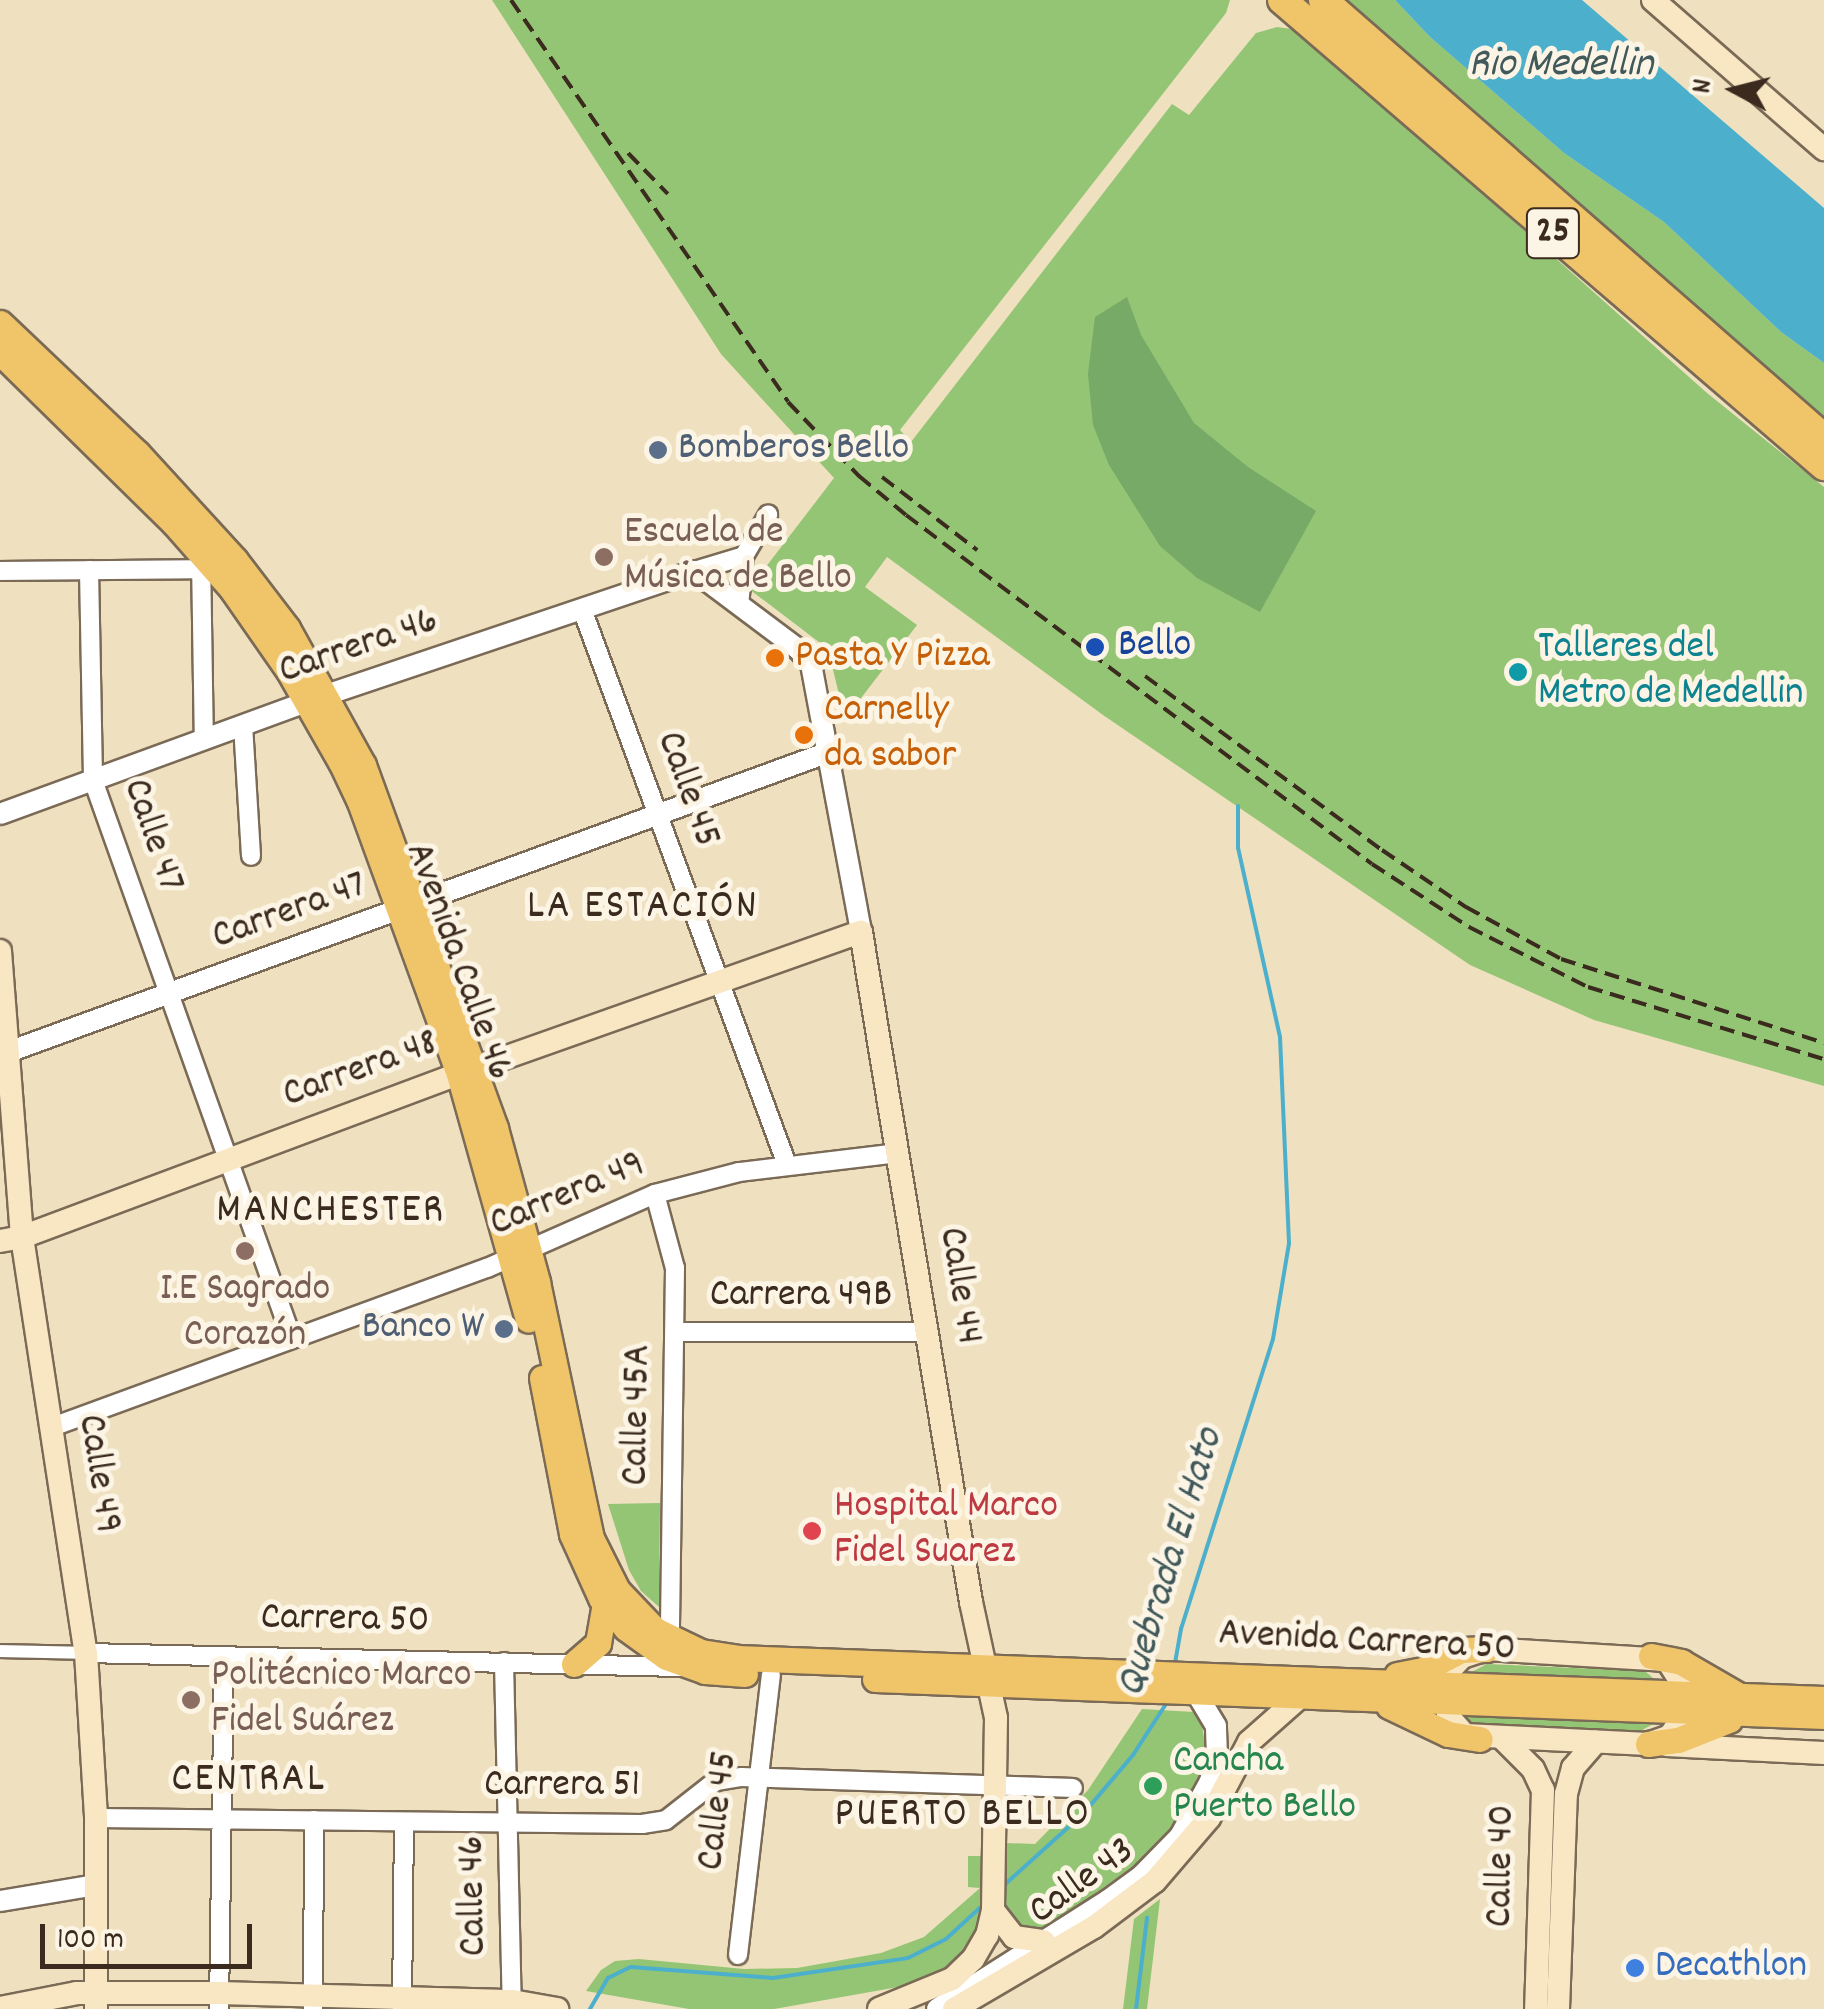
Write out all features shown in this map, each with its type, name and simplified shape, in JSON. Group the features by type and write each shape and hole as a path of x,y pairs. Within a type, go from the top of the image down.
{"highway":[{"name":"25","path":"1282,0 1824,466"},
{"name":"25","path":"1323,0 1824,438"}],"main road":[{"path":"1653,0 1824,148"},
{"name":"Avenida Calle 46","path":"2,334 206,564 316,698"},
{"name":"Avenida Calle 46","path":"2,334 200,520 287,628 407,907 467,1071 520,1253 591,1538 607,1574 630,1606 670,1640"},
{"name":"Carrera 48","path":"11,1239 467,1071 861,932"},
{"name":"Calle 44","path":"861,932 996,1718 992,1910 981,1947 963,1970 935,1989 879,2009"},
{"name":"Calle 49","path":"0,952 11,1239 52,1427 86,1652 96,1818 96,2001"},
{"name":"Avenida Calle 46","path":"520,1253 572,1534 605,1603 646,1644 688,1667"},
{"path":"574,1664 598,1643 605,1603"},
{"name":"Avenida Carrera 50","path":"670,1640 701,1652 737,1658 1148,1680 1301,1696 1355,1690"},
{"path":"1486,1649 1453,1663 1445,1694 1454,1727 1492,1739"},
{"path":"1355,1690 1416,1672 1461,1650 1486,1649 1651,1656 1682,1662 1742,1706 1678,1740 1648,1744"},
{"path":"1648,1744 1670,1736 1683,1704 1675,1666 1651,1656"},
{"name":"Avenida Carrera 50","path":"688,1667 772,1675 988,1674"},
{"name":"Avenida Carrera 50","path":"1191,1685 1742,1706 1824,1716"},
{"path":"1355,1690 1448,1734 1824,1754"},
{"name":"Calle 43","path":"954,2009 1094,1927 1155,1881 1202,1827 1249,1742 1301,1696"},
{"name":"Avenida Carrera 50","path":"1742,1706 1824,1699"},
{"name":"Calle 40","path":"1492,1739 1533,1769 1544,1790 1536,2009"},
{"name":"Calle 40","path":"1558,2009 1568,1776 1596,1742"},
{"path":"992,1910 1014,1937 1044,1941"},
{"path":"0,2008 96,2001 219,2001 556,2009"}],"street":[{"path":"739,604 744,556 768,515"},
{"name":"Carrera 46","path":"0,814 316,698 744,556"},
{"path":"0,570 206,564 204,740"},
{"name":"Calle 47","path":"89,570 93,780 292,1338"},
{"name":"Calle 44","path":"694,571 798,649 810,664 861,932"},
{"name":"Calle 45","path":"582,609 787,1165"},
{"path":"243,725 251,856"},
{"name":"Carrera 47","path":"4,1055 829,752"},
{"name":"Carrera 49","path":"52,1427 520,1253 655,1194 713,1177 898,1153"},
{"name":"Calle 45A","path":"655,1194 674,1251 670,1640"},
{"name":"Carrera 49B","path":"675,1332 928,1332"},
{"name":"Carrera 50","path":"0,1651 688,1667"},
{"path":"219,2001 224,1656"},
{"name":"Calle 46","path":"504,1662 512,2005"},
{"name":"Calle 45","path":"738,1955 772,1675"},
{"name":"Calle 43","path":"937,2009 1140,1876 1168,1850 1192,1818 1217,1757 1216,1726 1191,1685"},
{"name":"Carrera 51","path":"96,1818 656,1824 716,1781 759,1778 1073,1788"},
{"path":"313,2002 314,1820"},
{"path":"402,2003 404,1822"},
{"path":"0,1901 96,1885"}],"green space":[{"path":"492,0 1230,0 1226,13 900,430 911,442 1172,104 1189,115 1256,33 1277,27 1299,30 1707,393 1824,487 1824,1086 1594,1020 1470,965 1103,715 887,557 865,587 917,625 845,719 828,649 749,589 834,478 721,354"},
{"path":"1338,0 1395,0 1430,37 1564,153 1664,222 1781,332 1824,363 1824,424"},
{"path":"1127,297 1141,335 1194,423 1248,467 1316,511 1260,612 1197,578 1160,546 1109,465 1093,425 1088,374 1095,317"},
{"path":"660,1503 659,1607 641,1591 629,1570 608,1504"},
{"path":"1487,1664 1645,1671 1662,1686 1464,1676"},
{"path":"1142,1709 1194,1712 1201,1719 1207,1756 1184,1814 1139,1862 1043,1931 1020,1928 1009,1919 1003,1905 1005,1843 1035,1844 1088,1790"},
{"path":"1462,1712 1660,1720 1637,1733 1473,1724"},
{"path":"968,1856 982,1856 978,1929 963,1953 939,1974 904,1986 774,2009 689,2009 586,1991 601,1970 615,1961 639,1959 744,1969 797,1968 881,1953 924,1937 980,1888 968,1887"},
{"path":"1160,1899 1147,2009 1123,2009 1134,1919"}],"water":[{"name":"Rio Medellin","path":"1395,0 1582,0 1824,208 1824,363 1781,332 1664,222 1564,153 1430,37"}],"waterway":[{"name":"Quebrada El Hato","path":"1175,1663 1181,1629 1273,1339 1289,1243 1280,1037 1238,848 1238,806"},
{"name":"Quebrada El Hato","path":"1002,1887 1083,1814 1133,1755 1168,1701"},
{"name":"Quebrada El Hato","path":"590,2009 608,1978 631,1967 773,1978 908,1958 946,1939 984,1904"},
{"path":"1136,2009 1147,1918"}],"railway":[{"path":"511,0 788,402 859,476 906,515 1372,864 1469,927 1588,987 1824,1059"},
{"path":"628,153 668,194"},
{"path":"882,477 977,550"},
{"path":"1145,676 1382,850 1466,907 1561,959 1824,1043"}],"place":[{"name":"Bomberos Bello","path":"658,450"},
{"name":"Escuela de Música de Bello","path":"604,557"},
{"name":"Bello","path":"1095,647"},
{"name":"Pasta Y Pizza","path":"775,658"},
{"name":"Talleres del Metro de Medellin","path":"1518,672"},
{"name":"Carnelly da sabor","path":"804,735"},
{"name":"I.E Sagrado Corazón","path":"245,1251"},
{"name":"Banco W","path":"504,1329"},
{"name":"Hospital Marco Fidel Suarez","path":"812,1531"},
{"name":"Politécnico Marco Fidel Suárez","path":"191,1700"},
{"name":"Cancha Puerto Bello","path":"1153,1786"},
{"name":"Decathlon","path":"1635,1968"}],"district":[{"name":"LA ESTACIÓN","path":"643,908"},
{"name":"MANCHESTER","path":"331,1212"},
{"name":"CENTRAL","path":"249,1781"},
{"name":"PUERTO BELLO","path":"963,1816"}]}
